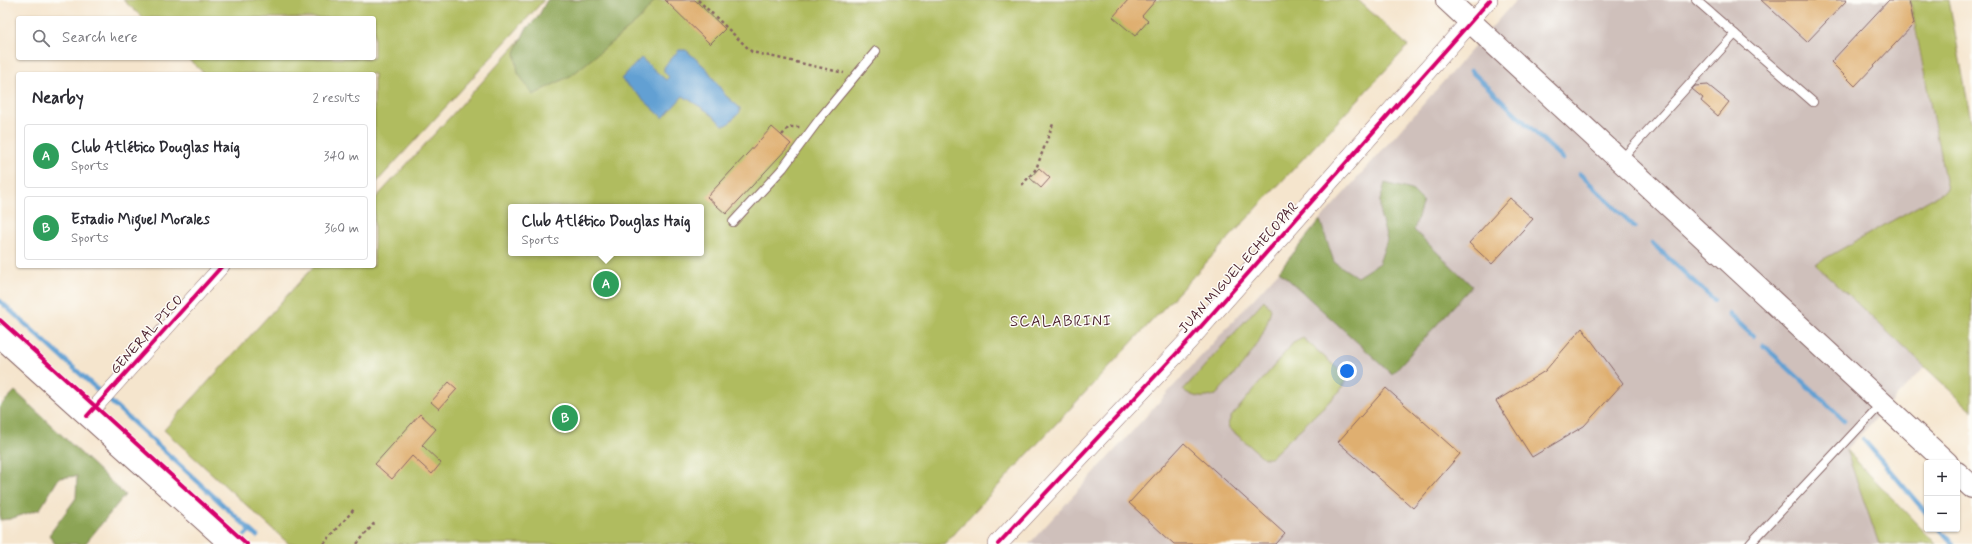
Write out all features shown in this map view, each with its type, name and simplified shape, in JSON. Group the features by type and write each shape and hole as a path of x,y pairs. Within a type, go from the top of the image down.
{"main road":[{"path":"1447,0 1944,460"},
{"path":"0,336 224,541"},
{"path":"1960,475 1972,486"}],"street":[{"name":"JUAN MIGUEL ECHECOPAR","path":"998,544 1189,340 1490,0"},
{"name":"GENERAL PICO","path":"87,416 220,268"}],"lane":[{"path":"1696,0 1813,102"},
{"path":"1620,161 1735,34"},
{"path":"733,222 783,168 812,128 876,51"},
{"path":"1750,544 1882,402"}],"path":[{"path":"698,0 752,52 855,75"},
{"path":"1022,185 1036,169 1053,124"},
{"path":"782,135 789,127 812,128"},
{"path":"324,544 355,508"},
{"path":"357,544 376,521"}],"shaded area":[{"path":"1516,0 1909,0 1947,190 1815,264 1925,367 1846,450 1879,544 1029,544 1279,271 1320,220"}],"green space":[{"path":"123,0 544,0 376,183 376,72 203,72 189,60 376,60 376,16 141,16"},
{"path":"547,0 655,0 639,20 572,75 533,95 518,73 515,52 526,29 538,17"},
{"path":"557,0 1358,0 1408,46 944,544 289,544 164,430 312,268 376,268 376,198"},
{"path":"1910,0 1949,0 1972,126 1972,411 1815,264 1947,190"},
{"path":"1385,183 1412,190 1423,201 1414,230 1472,286 1392,374 1279,271 1320,220 1334,262 1357,277 1379,263 1387,240 1380,214 1380,200"},
{"path":"1264,300 1271,309 1262,335 1250,356 1216,395 1199,397 1191,395 1183,390"},
{"path":"1303,338 1345,375 1345,382 1340,391 1270,458 1264,458 1229,428 1228,424 1231,417 1293,343"},
{"path":"15,391 125,495 85,544 55,544 49,535 76,498 77,476 59,478 40,509 10,519 0,520 0,406"},
{"path":"1846,450 1936,544 1879,544"}],"water":[{"path":"679,50 686,50 707,69 725,95 740,108 740,112 727,125 723,125 707,111 683,96 663,118 621,79 641,58 666,80 669,77 664,72 664,67"}],"building":[{"path":"665,0 695,0 725,29 710,44"},
{"path":"1128,0 1156,0 1142,16 1148,21 1135,36 1113,17"},
{"path":"1761,0 1847,0 1807,42"},
{"path":"1889,0 1909,0 1914,24 1855,86 1831,62"},
{"path":"1708,85 1729,102 1718,116 1701,101 1703,98 1692,89 1695,86"},
{"path":"772,127 791,144 726,214 707,197"},
{"path":"1039,168 1050,178 1041,188 1030,178"},
{"path":"1510,198 1533,219 1492,264 1469,243"},
{"path":"1582,328 1623,383 1584,426 1532,457 1496,401 1545,371"},
{"path":"449,382 457,389 439,409 431,402"},
{"path":"1386,388 1460,454 1413,508 1338,442"},
{"path":"420,414 436,429 422,445 441,463 432,474 412,456 392,479 375,464"},
{"path":"1184,443 1285,534 1276,544 1174,544 1129,503"}],"waterway":[{"path":"1471,71 1563,159"},
{"path":"1580,174 1635,227"},
{"path":"1652,243 1714,300"},
{"path":"0,301 98,390"},
{"path":"1729,314 1753,336"},
{"path":"1763,345 1844,420"},
{"path":"110,401 257,536"},
{"path":"1863,439 1924,510"},
{"path":"245,535 250,530"},
{"path":"1943,532 1953,544"}],"cycle path":[{"path":"998,544 1189,340 1490,0"},
{"path":"87,416 220,268"},
{"path":"0,320 247,544"}],"place":[{"name":"Club Atlético Douglas Haig","path":"606,284"},
{"name":"Estadio Miguel Morales","path":"565,418"}],"district":[{"name":"SCALABRINI","path":"1061,321"}]}
